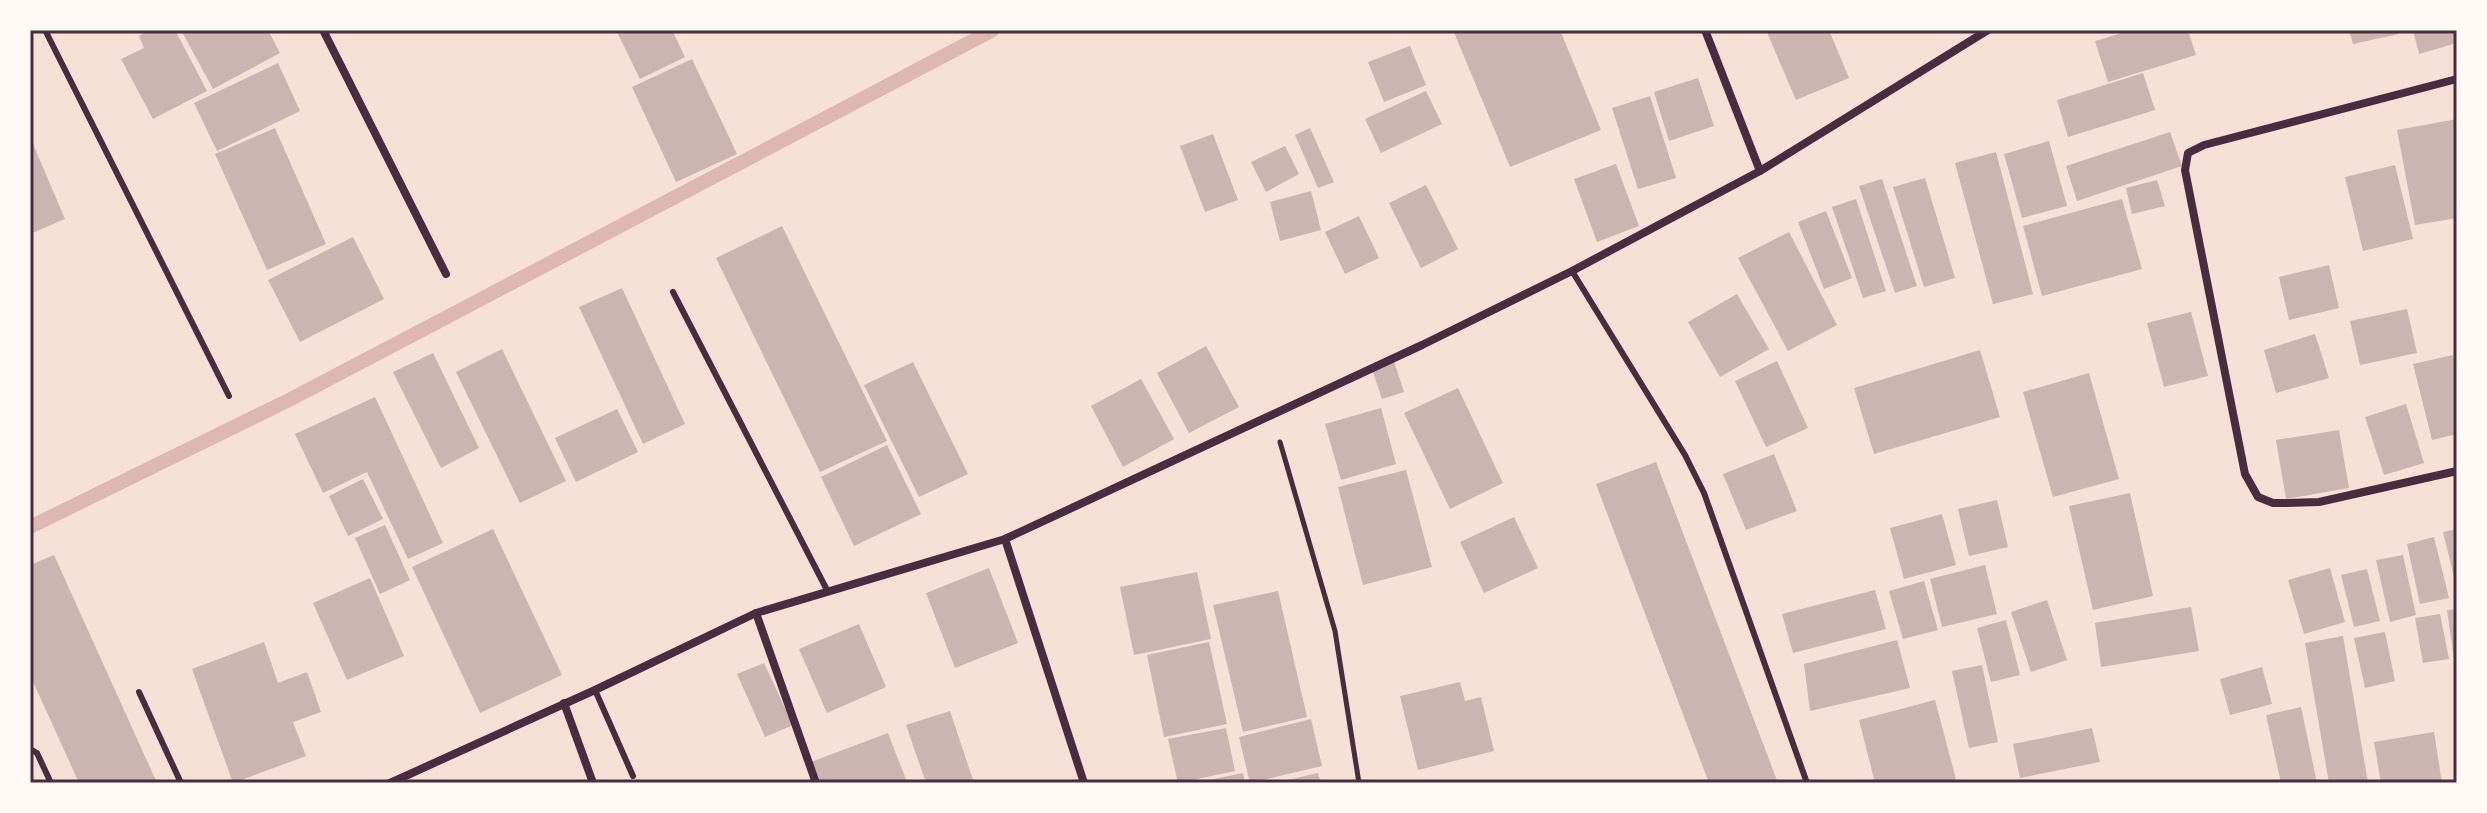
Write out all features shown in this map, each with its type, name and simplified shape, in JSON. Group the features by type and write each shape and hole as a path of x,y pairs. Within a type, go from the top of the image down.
{"street":[{"path":"323,30 446,274"},
{"path":"1705,30 1760,171"},
{"path":"390,783 756,613 1005,539 1422,345 1572,271 1760,171 1988,30"},
{"path":"2457,79 2204,145 2188,153 2185,170 2245,474 2258,497 2273,503 2319,502 2457,471"},
{"path":"1005,539 1084,783"},
{"path":"756,613 816,783"},
{"path":"564,703 593,783"}],"lane":[{"path":"45,30 229,396"},
{"path":"1572,271 1685,455 1704,493 1807,783"},
{"path":"673,292 828,592"},
{"path":"595,690 633,776"},
{"path":"139,692 181,783"},
{"path":"30,749 37,753 51,783"}],"path":[{"path":"1272,413 1335,631 1359,783"}],"building":[{"path":"150,30 175,30 207,91 153,119 121,59 144,48 139,36"},
{"path":"181,30 268,30 280,53 213,89"},
{"path":"616,30 672,30 685,57 640,79"},
{"path":"1453,30 1560,30 1601,130 1510,167"},
{"path":"1766,30 1829,30 1849,78 1796,100"},
{"path":"2132,30 2188,30 2196,55 2108,82 2095,41"},
{"path":"2349,30 2398,30 2399,34 2353,44"},
{"path":"2413,30 2457,30 2457,43 2419,54"},
{"path":"1410,46 1426,85 1384,102 1368,62"},
{"path":"692,59 737,154 676,182 632,87"},
{"path":"278,63 300,111 217,151 194,103"},
{"path":"2143,73 2155,110 2068,137 2057,100"},
{"path":"1698,78 1714,126 1669,141 1654,92"},
{"path":"1426,91 1442,124 1381,153 1365,119"},
{"path":"1650,96 1676,178 1638,189 1612,108"},
{"path":"2457,119 2457,218 2415,225 2397,130"},
{"path":"275,128 326,244 267,270 215,154"},
{"path":"1310,128 1334,182 1318,188 1295,135"},
{"path":"2170,132 2182,166 2077,201 2066,166"},
{"path":"1213,134 1238,200 1205,212 1180,146"},
{"path":"30,137 65,219 30,234"},
{"path":"2049,141 2067,206 2022,218 2004,154"},
{"path":"1285,146 1299,174 1266,192 1251,162"},
{"path":"1996,152 2033,294 1993,304 1955,163"},
{"path":"1616,164 1639,226 1597,242 1574,179"},
{"path":"2395,165 2413,239 2363,251 2345,177"},
{"path":"1925,178 1955,278 1924,287 1893,187"},
{"path":"1882,179 1917,286 1895,293 1859,186"},
{"path":"2157,180 2165,206 2132,214 2126,188"},
{"path":"1426,185 1458,249 1421,268 1389,203"},
{"path":"1311,191 1321,230 1280,241 1270,202"},
{"path":"1856,199 1886,291 1863,298 1832,207"},
{"path":"2122,199 2142,269 2042,296 2023,226"},
{"path":"1826,211 1852,278 1824,289 1798,222"},
{"path":"1359,216 1379,258 1345,274 1325,232"},
{"path":"782,226 887,441 820,472 716,258"},
{"path":"1789,232 1837,325 1788,351 1738,258"},
{"path":"353,237 384,299 300,342 268,280"},
{"path":"2329,265 2339,308 2289,320 2279,277"},
{"path":"622,288 685,424 643,444 579,307"},
{"path":"1737,294 1769,349 1720,377 1688,322"},
{"path":"2407,309 2417,353 2360,365 2350,321"},
{"path":"2191,312 2208,376 2164,387 2147,323"},
{"path":"2315,334 2329,378 2276,393 2264,350"},
{"path":"1206,346 1239,407 1189,433 1157,373"},
{"path":"502,349 566,481 520,503 456,372"},
{"path":"1980,350 2000,417 1874,454 1854,388"},
{"path":"433,353 479,448 441,468 393,372"},
{"path":"2453,355 2457,371 2457,434 2432,440 2413,364"},
{"path":"1394,361 1404,392 1382,399 1372,369"},
{"path":"1777,361 1808,428 1766,447 1735,381"},
{"path":"913,362 968,474 919,497 864,385"},
{"path":"2089,373 2119,479 2053,497 2023,392"},
{"path":"1141,379 1174,439 1123,467 1091,406"},
{"path":"1458,388 1503,483 1450,509 1404,413"},
{"path":"375,397 443,543 408,559 367,472 323,493 295,434"},
{"path":"2406,404 2424,463 2384,475 2365,417"},
{"path":"1381,408 1396,464 1341,480 1325,424"},
{"path":"617,409 638,452 576,482 555,438"},
{"path":"2339,430 2349,488 2286,499 2276,440"},
{"path":"887,445 921,514 854,546 821,477"},
{"path":"1774,454 1797,511 1746,530 1723,474"},
{"path":"1656,462 1778,783 1709,783 1596,484"},
{"path":"1406,470 1432,567 1363,585 1338,487"},
{"path":"363,479 383,519 348,536 329,496"},
{"path":"2130,493 2153,596 2093,610 2069,506"},
{"path":"1997,500 2008,547 1969,556 1958,509"},
{"path":"1942,514 1956,565 1904,579 1890,528"},
{"path":"1514,517 1538,568 1484,593 1460,542"},
{"path":"385,525 410,580 380,594 355,538"},
{"path":"493,529 562,675 480,713 412,567"},
{"path":"2457,529 2457,585 2456,585 2443,532"},
{"path":"2434,537 2449,598 2420,604 2407,544"},
{"path":"54,555 157,783 79,783 30,675 30,565"},
{"path":"2403,555 2416,615 2390,622 2376,560"},
{"path":"1985,565 1997,614 1942,627 1930,579"},
{"path":"989,568 1018,643 955,668 926,593"},
{"path":"2330,568 2345,622 2304,634 2288,580"},
{"path":"2367,569 2380,621 2354,627 2341,575"},
{"path":"1197,572 1211,639 1134,655 1120,587"},
{"path":"370,578 404,656 347,680 313,603"},
{"path":"1924,581 1938,630 1903,639 1889,591"},
{"path":"1875,590 1886,629 1793,653 1782,614"},
{"path":"1278,591 1307,717 1243,732 1213,605"},
{"path":"2047,600 2067,660 2031,672 2011,612"},
{"path":"2191,607 2199,651 2101,667 2095,623"},
{"path":"2457,609 2457,659 2454,659 2447,610"},
{"path":"2440,614 2449,659 2423,663 2415,618"},
{"path":"2006,620 2020,675 1991,682 1977,628"},
{"path":"859,624 886,687 827,713 799,649"},
{"path":"2385,632 2395,681 2365,688 2354,638"},
{"path":"2343,636 2368,783 2329,783 2305,643"},
{"path":"1897,640 1910,688 1810,711 1804,664"},
{"path":"264,642 278,683 307,672 321,712 293,722 306,756 233,783 192,669"},
{"path":"1209,642 1227,724 1164,737 1147,655"},
{"path":"764,663 793,725 765,737 737,674"},
{"path":"1982,665 1998,742 1969,748 1952,671"},
{"path":"2262,667 2272,704 2230,715 2220,679"},
{"path":"1460,682 1465,701 1481,697 1494,751 1418,770 1400,696"},
{"path":"1935,700 1957,783 1875,783 1859,720"},
{"path":"2301,707 2317,783 2281,783 2266,715"},
{"path":"950,711 974,783 926,783 906,725"},
{"path":"1311,719 1322,766 1250,783 1239,737"},
{"path":"1226,728 1235,771 1178,783 1168,739"},
{"path":"2092,728 2100,762 2020,778 2013,744"},
{"path":"2434,732 2442,783 2381,783 2374,742"},
{"path":"888,733 907,782 819,783 811,762"},
{"path":"1243,773 1245,783 1199,783 1199,782"},
{"path":"1318,773 1321,783 1279,783 1279,782"}],"waterway":[{"path":"30,527 291,399 993,30"}]}
